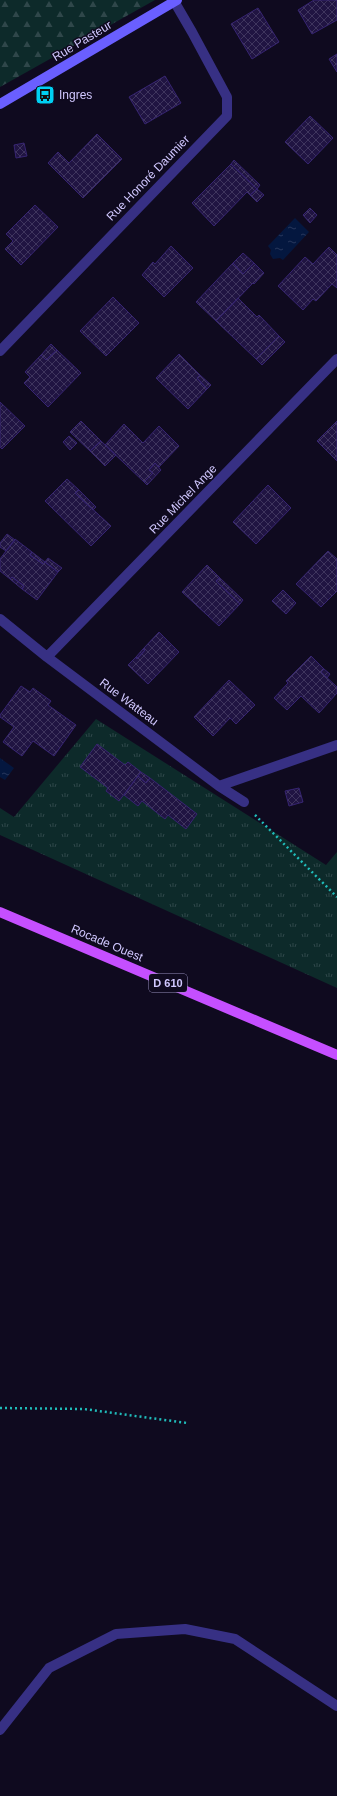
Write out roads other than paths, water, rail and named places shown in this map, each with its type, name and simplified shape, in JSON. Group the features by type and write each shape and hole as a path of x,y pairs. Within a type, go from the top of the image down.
{"main road":[{"name":"Rocade Ouest","path":"0,912 337,1055"}],"street":[{"name":"Rue Pasteur","path":"0,104 175,1"},
{"name":"Rue Honoré Daumier","path":"0,352 227,116 227,97 175,1"},
{"name":"Rue Michel Ange","path":"47,657 337,359"},
{"name":"Rue Watteau","path":"0,619 47,657 220,786 244,802"},
{"path":"220,786 337,745"},
{"path":"0,1730 49,1668 116,1634 185,1629 235,1639 337,1706"}],"water":[{"path":"295,218 309,232 283,260 280,258 273,259 270,254 271,250 268,246"},
{"path":"0,758 14,768 5,780 0,777"}],"place":[{"name":"Ingres","path":"45,95"}]}
